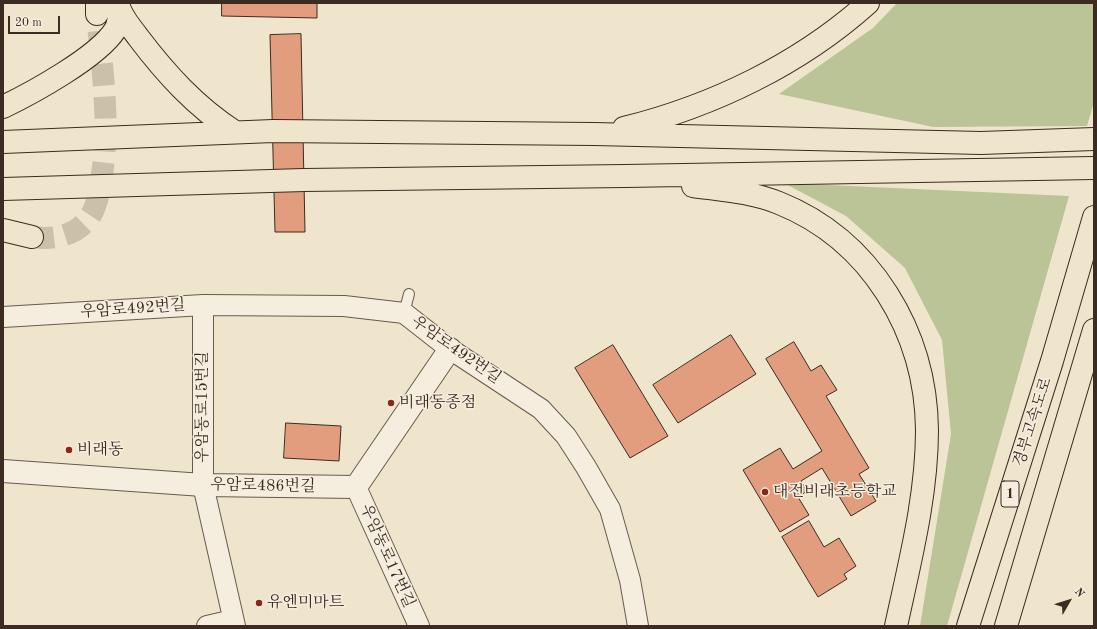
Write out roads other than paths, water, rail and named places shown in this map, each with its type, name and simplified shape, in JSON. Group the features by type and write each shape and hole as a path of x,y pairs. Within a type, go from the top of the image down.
{"main road":[{"path":"594,134 615,131 659,119 716,97 766,74 828,36 868,3"},
{"path":"119,6 152,56 175,82 208,114 235,132"},
{"path":"3,107 43,86 92,53 115,30 119,18 119,6"},
{"path":"3,142 235,132 594,134 981,143 1094,139"},
{"path":"3,189 304,180 1094,168"},
{"path":"625,176 739,192 780,204 820,226 850,249 879,280 889,295 910,339 918,364 924,389 927,430 919,517 896,626"},
{"name":"경부고속도로","path":"968,626 1052,361 1094,217"},
{"path":"3,230 32,237"},
{"name":"경부고속도로","path":"1006,626 1094,330"}],"street":[{"name":"우암로492번길","path":"3,317 203,305 344,306 404,313 450,349 541,409 570,442 610,509 630,580 638,626"},
{"name":"우암동로15번길","path":"203,305 203,485 234,623"},
{"path":"356,487 450,349"},
{"name":"우암로486번길","path":"3,471 203,485 356,487"},
{"name":"우암동로17번길","path":"356,487 418,626"},
{"path":"207,626 234,623"}],"lane":[{"path":"404,313 409,294"}],"tunnel":[{"path":"32,237 49,238 72,232 79,228 91,215 96,203 104,159 105,139 105,97 97,14"}],"place":[{"name":"비래동종점","path":"391,403"},
{"name":"비래동","path":"69,450"},
{"name":"대전비래초등학교","path":"765,492"},
{"name":"유엔미마트","path":"259,603"}]}
